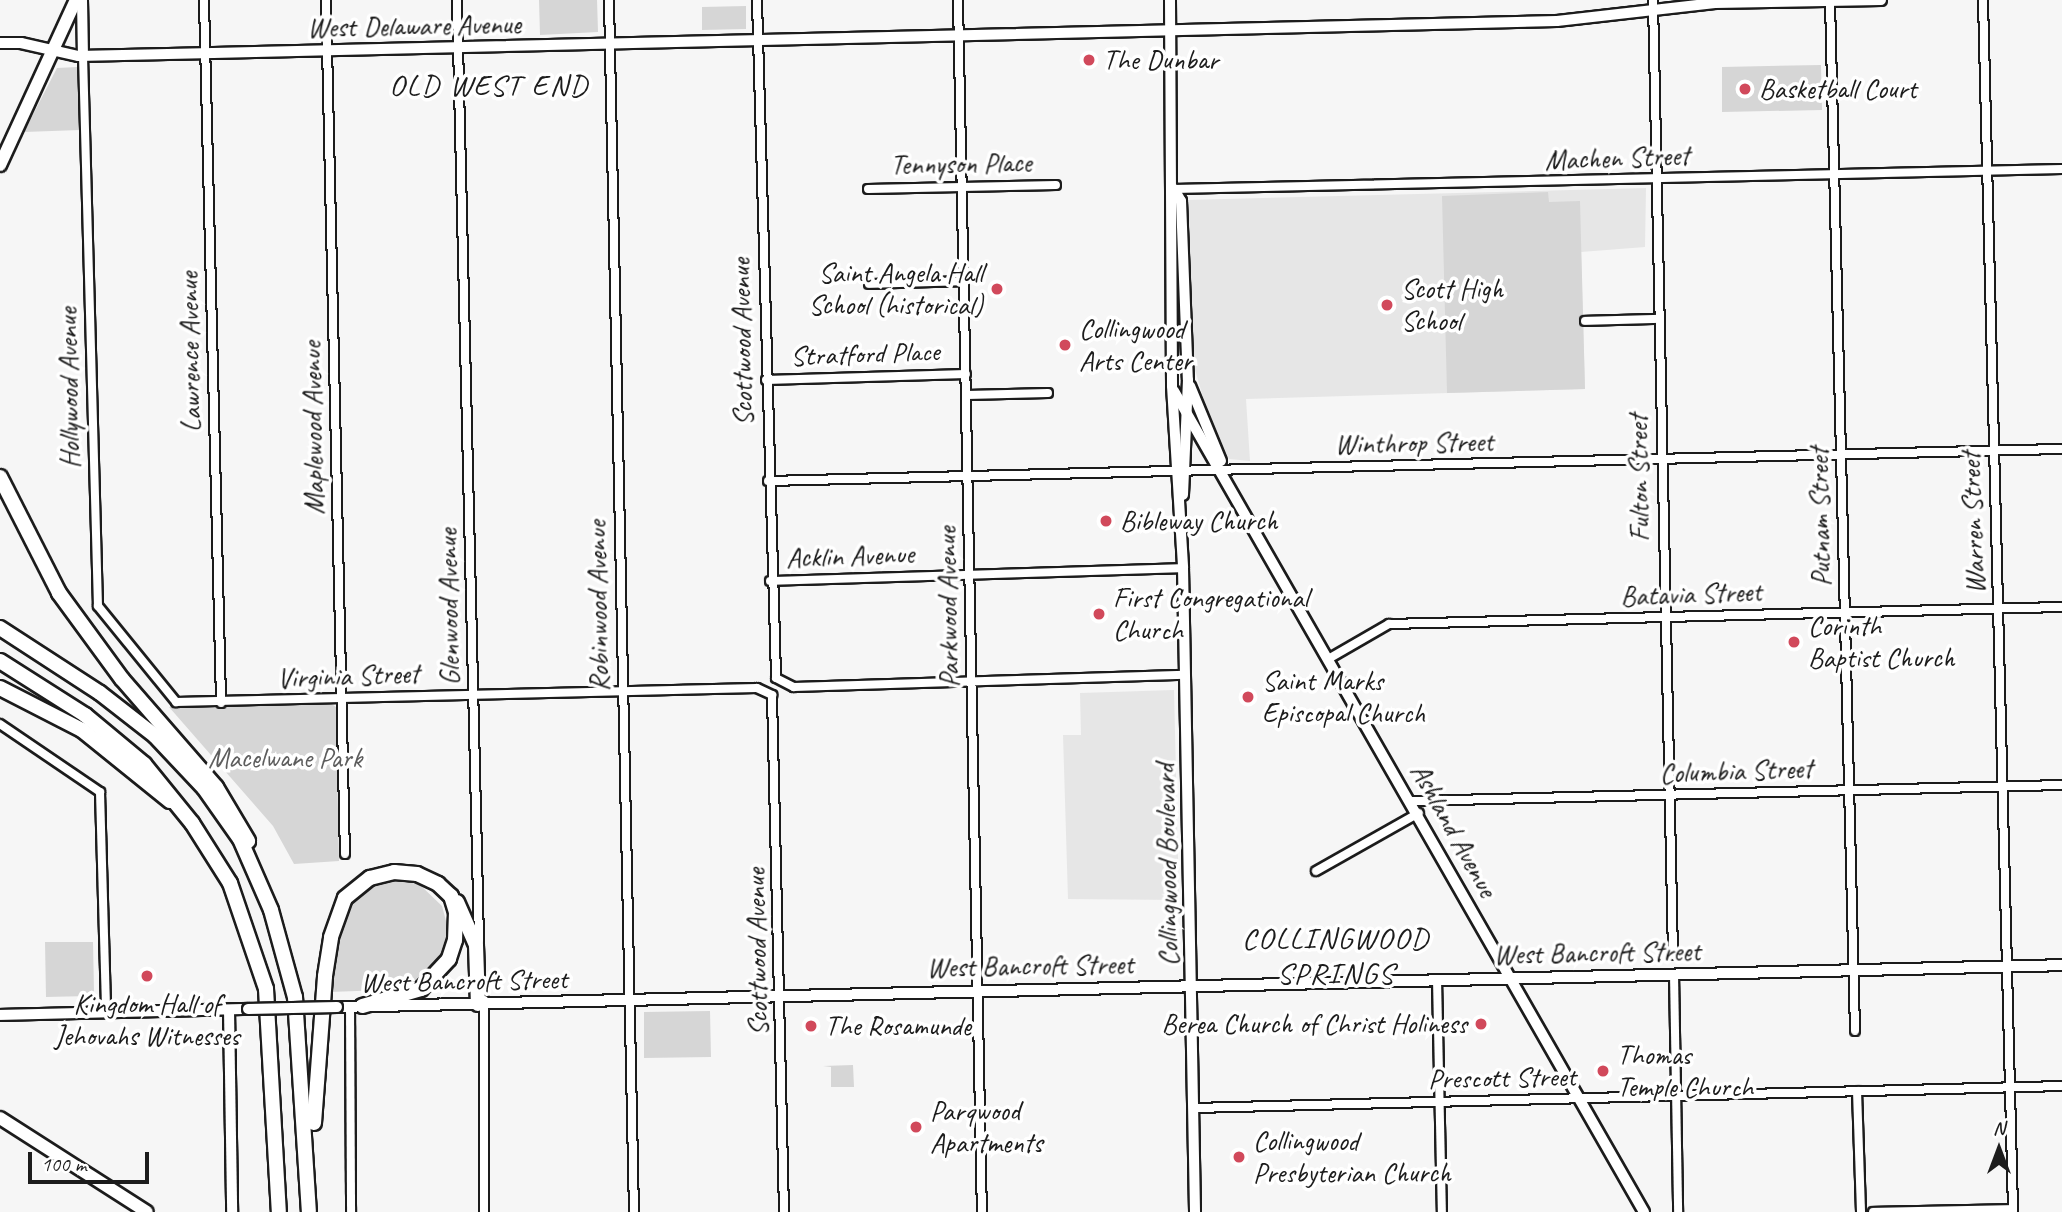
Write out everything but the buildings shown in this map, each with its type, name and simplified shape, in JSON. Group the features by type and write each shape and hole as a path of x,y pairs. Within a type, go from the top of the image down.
{"highway":[{"path":"0,477 59,593 122,679 232,810 247,833 251,863"},
{"path":"0,628 100,693 155,736 204,788 251,863 283,944 295,997 310,1212"},
{"path":"0,661 115,738 144,764 181,808 230,883 261,964 275,1076 279,1212"},
{"path":"0,688 82,730 181,808"},
{"path":"310,1212 320,1022 331,937 342,906 352,890 370,878 394,872 417,874 451,896 474,937 481,1004"},
{"path":"356,1007 421,989 442,970 455,940 451,896"}],"main road":[{"path":"0,165 76,0"},
{"path":"0,1118 147,1212"}],"street":[{"name":"Hollywood Avenue","path":"82,0 98,606 176,702 221,703"},
{"name":"Lawrence Avenue","path":"204,0 221,703"},
{"name":"Maplewood Avenue","path":"326,0 345,854"},
{"name":"Glenwood Avenue","path":"457,0 484,1212"},
{"name":"Robinwood Avenue","path":"609,0 634,1212"},
{"name":"Scottwood Avenue","path":"757,0 773,671 778,682 794,687 973,682"},
{"name":"Parkwood Avenue","path":"958,0 980,990 982,1212"},
{"name":"Collingwood Boulevard","path":"1170,0 1174,189 1169,201 1172,386 1181,470 1195,1212"},
{"name":"West Delaware Avenue","path":"0,43 83,56 205,54 1557,20 1653,4 1881,0"},
{"name":"Warren Street","path":"1983,0 2013,1210"},
{"name":"Putnam Street","path":"1830,1 1855,1031"},
{"name":"Fulton Street","path":"1653,4 1673,956"},
{"name":"Machen Street","path":"1174,189 2062,169"},
{"name":"Tennyson Place","path":"868,189 1056,185"},
{"name":"Collingwood Boulevard","path":"1174,189 1181,201 1188,380 1188,418 1181,470"},
{"path":"1170,273 1184,278"},
{"path":"869,284 964,281"},
{"path":"1586,321 1658,319"},
{"name":"Stratford Place","path":"766,380 966,374"},
{"name":"Ashland Avenue","path":"1188,380 1224,471"},
{"name":"Ashland Avenue","path":"1172,386 1188,418 1224,471 1511,978 1583,1098 1644,1212"},
{"path":"967,395 1048,393"},
{"name":"Winthrop Street","path":"768,481 2062,449"},
{"name":"Acklin Avenue","path":"770,581 1183,568"},
{"name":"Batavia Street","path":"1330,658 1389,624 2062,607"},
{"path":"973,682 1185,675"},
{"name":"Virginia Street","path":"221,703 757,688 770,693"},
{"name":"Scottwood Avenue","path":"770,693 775,707 784,1212"},
{"path":"0,724 100,792 106,1012"},
{"name":"Columbia Street","path":"1412,801 2062,785"},
{"path":"1316,871 1419,813"},
{"name":"West Bancroft Street","path":"0,1015 2062,965"},
{"path":"1674,974 1678,1212"},
{"path":"1437,979 1442,1212"},
{"path":"351,1212 356,1007"},
{"path":"229,1010 232,1212"},
{"name":"Prescott Street","path":"1194,1108 2062,1086"},
{"path":"1857,1091 1861,1212"},
{"path":"1873,1212 2013,1210"}],"shaded area":[{"name":"Scott High School","path":"1646,188 1645,247 1581,252 1585,389 1246,399 1250,461 1229,459 1207,411 1192,359 1187,200"},
{"path":"1174,690 1179,900 1068,899 1063,735 1081,735 1080,693"}],"green space":[{"path":"539,0 597,0 598,32 540,35"},
{"path":"746,6 746,29 702,30 702,7"},
{"path":"1821,65 1822,110 1722,112 1722,67"},
{"path":"78,67 80,130 24,132 57,68"},
{"path":"1548,192 1549,202 1580,201 1585,389 1447,393 1442,196"},
{"name":"Macelwane Park","path":"330,703 336,707 339,861 294,864 273,826 169,707"},
{"path":"401,878 417,882 442,906 449,932 446,952 421,984 418,981 385,990 329,992 337,933 355,896 385,879"},
{"path":"45,942 93,942 94,992 89,996 46,997"},
{"path":"710,1011 711,1057 644,1058 644,1012"},
{"path":"853,1065 854,1087 831,1087 831,1067 823,1066"}],"place":[{"name":"The Dunbar","path":"1089,60"},
{"name":"Basketball Court","path":"1745,89"},
{"name":"Saint Angela Hall School (historical)","path":"997,289"},
{"name":"Scott High School","path":"1387,305"},
{"name":"Collingwood Arts Center","path":"1065,345"},
{"name":"Bibleway Church","path":"1106,521"},
{"name":"First Congregational Church","path":"1099,614"},
{"name":"Corinth Baptist Church","path":"1794,642"},
{"name":"Saint Marks Episcopal Church","path":"1248,697"},
{"name":"Kingdom Hall of Jehovahs Witnesses","path":"147,976"},
{"name":"Berea Church of Christ Holiness","path":"1481,1024"},
{"name":"The Rosamunde","path":"811,1026"},
{"name":"Thomas Temple Church","path":"1603,1071"},
{"name":"Parqwood Apartments","path":"916,1127"},
{"name":"Collingwood Presbyterian Church","path":"1239,1157"}],"district":[{"name":"OLD WEST END","path":"489,85"},
{"name":"COLLINGWOOD SPRINGS","path":"1336,955"}]}
